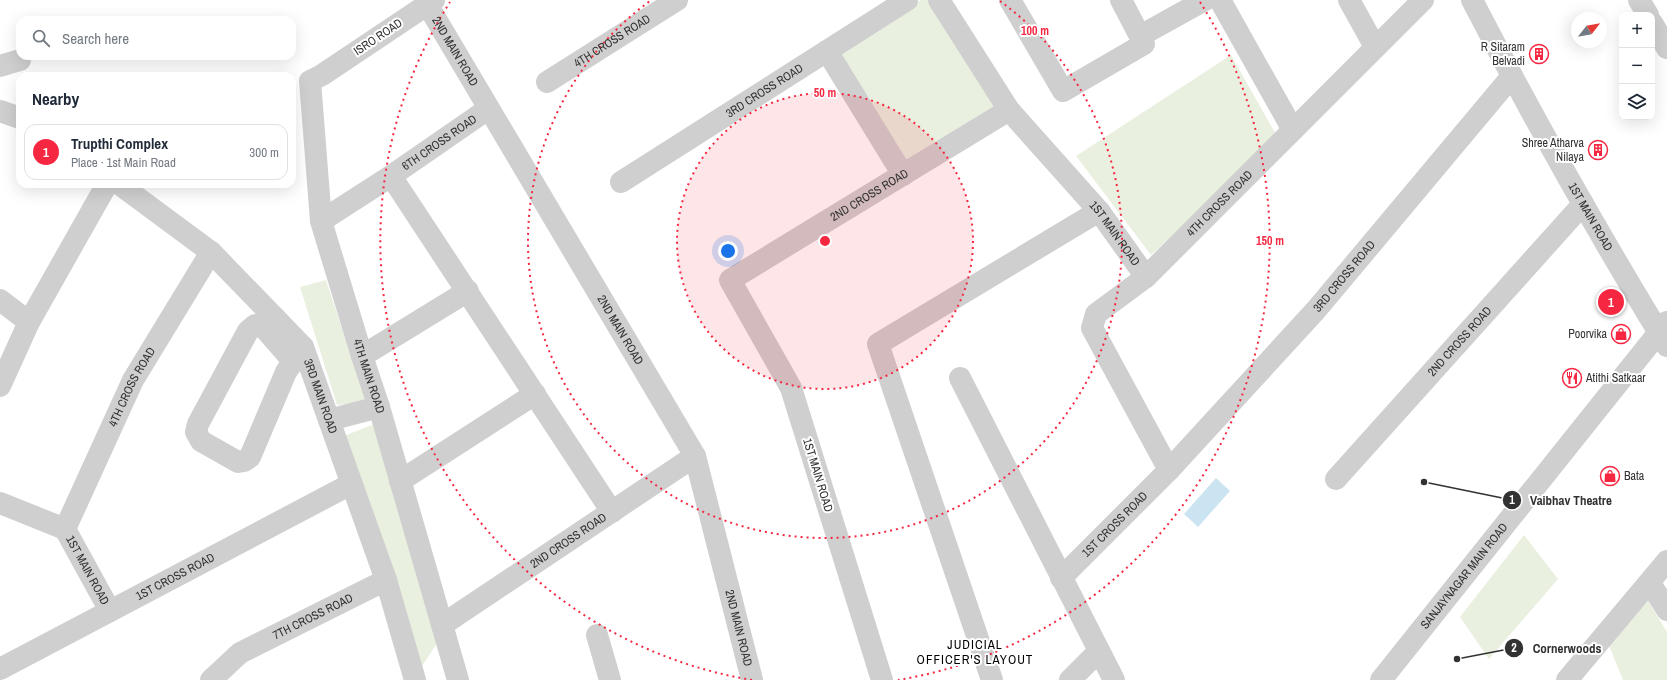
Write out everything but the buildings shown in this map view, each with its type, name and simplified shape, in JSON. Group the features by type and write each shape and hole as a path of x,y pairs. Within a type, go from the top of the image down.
{"street":[{"name":"4TH CROSS ROAD","path":"547,82 677,0"},
{"name":"3RD CROSS ROAD","path":"621,182 907,0"},
{"name":"1ST MAIN ROAD","path":"939,0 1009,110 1099,211 1146,277 1096,314 1092,328 1169,470"},
{"path":"1010,0 1063,91 1144,44 1121,0"},
{"path":"1140,36 1205,0"},
{"path":"1220,0 1293,130"},
{"path":"1349,0 1376,47"},
{"name":"4TH CROSS ROAD","path":"1146,277 1423,0"},
{"name":"1ST MAIN ROAD","path":"1472,0 1583,204 1664,334"},
{"path":"1639,0 1646,12"},
{"name":"ISRO ROAD","path":"322,75 430,2"},
{"name":"2ND MAIN ROAD","path":"430,2 488,109 695,456 752,680"},
{"path":"1655,27 1667,48"},
{"path":"827,51 903,175"},
{"name":"4TH MAIN ROAD","path":"322,75 310,81 321,221 379,407 458,680"},
{"name":"3RD CROSS ROAD","path":"1169,470 1316,310 1512,76"},
{"name":"6TH CROSS ROAD","path":"321,221 391,176 488,109"},
{"name":"2ND CROSS ROAD","path":"730,280 1009,110"},
{"path":"0,111 16,117"},
{"path":"391,176 612,512"},
{"path":"0,386 28,322 105,188"},
{"name":"3RD MAIN ROAD","path":"124,188 211,252 270,324 298,354 329,420 386,580 415,680"},
{"name":"2ND CROSS ROAD","path":"1336,479 1583,204"},
{"path":"992,680 878,344 1099,211"},
{"name":"4TH CROSS ROAD","path":"65,528 133,380 211,252"},
{"name":"1ST MAIN ROAD","path":"730,280 790,388 882,680"},
{"path":"362,356 468,291"},
{"path":"0,300 28,322"},
{"path":"270,324 255,325 248,331 198,424 196,432 201,442 238,462 244,461 250,457 286,372 298,354"},
{"name":"SANJAYNAGAR MAIN ROAD","path":"1381,680 1664,334"},
{"path":"960,378 1114,680"},
{"path":"400,481 535,394"},
{"path":"329,420 379,407"},
{"name":"2ND CROSS ROAD","path":"442,625 695,456"},
{"name":"1ST CROSS ROAD","path":"1061,578 1169,470"},
{"name":"1ST CROSS ROAD","path":"0,669 351,484"},
{"path":"0,503 65,528"},
{"name":"1ST MAIN ROAD","path":"65,528 110,611"},
{"path":"1566,680 1650,583 1667,561"},
{"name":"7TH CROSS ROAD","path":"211,680 240,653 386,580"},
{"path":"1650,583 1667,610"},
{"path":"597,635 610,680"},
{"path":"1070,680 1099,651"}],"green space":[{"path":"921,0 932,0 999,109 904,168 834,53"},
{"path":"1231,55 1278,138 1151,255 1076,156"},
{"path":"326,280 366,402 337,405 300,287"},
{"path":"377,423 439,640 420,669 344,436"},
{"path":"1524,535 1558,579 1489,659 1460,617"},
{"path":"1648,601 1667,632 1667,680 1623,680 1608,643"}],"water":[{"path":"1216,478 1230,491 1198,527 1184,514"}],"place":[{"name":"R Sitaram Belvadi","path":"1539,54"},
{"name":"Shree Atharva Nilaya","path":"1598,150"},
{"name":"Trupthi Complex","path":"1611,302"},
{"name":"Poorvika","path":"1621,334"},
{"name":"Atithi Satkaar","path":"1572,378"},
{"name":"Bata","path":"1610,476"},
{"name":"Vaibhav Theatre","path":"1424,482"},
{"name":"Cornerwoods","path":"1457,659"}],"district":[{"name":"JUDICIAL OFFICER'S LAYOUT","path":"975,652"}]}
